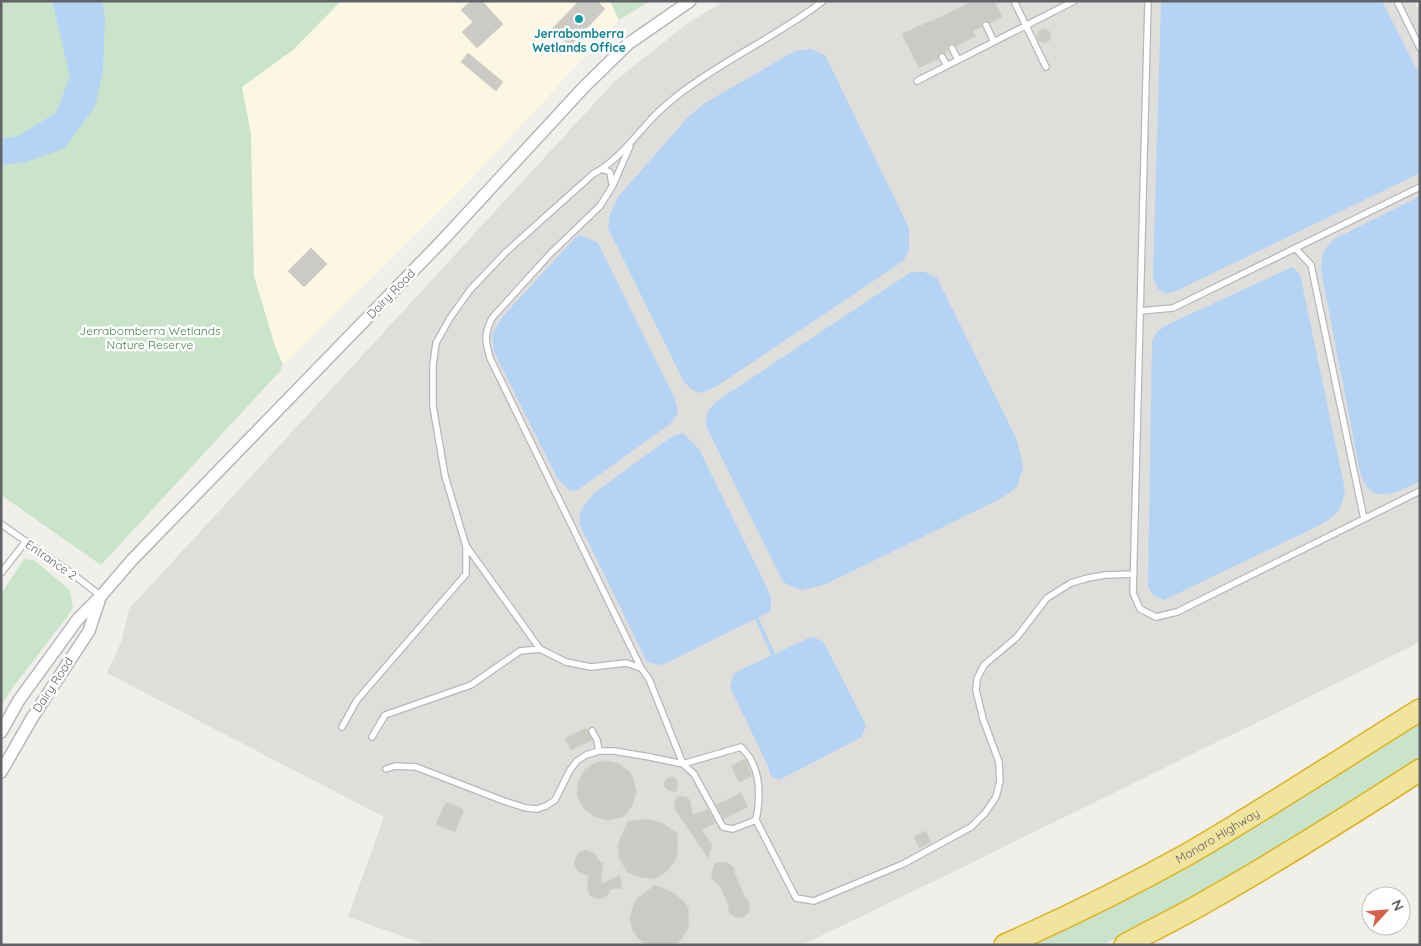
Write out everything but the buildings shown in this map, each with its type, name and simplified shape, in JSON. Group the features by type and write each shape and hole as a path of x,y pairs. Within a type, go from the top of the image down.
{"highway":[{"name":"Monaro Highway","path":"1005,945 1084,909 1187,854 1271,804 1420,710"},
{"path":"1125,945 1264,868 1420,770"}],"street":[{"name":"Dairy Road","path":"1,732 19,700 78,619 132,560 441,242 584,87 628,44 690,1"},
{"name":"Dairy Road","path":"1,772 32,718 89,630 101,596"}],"lane":[{"path":"342,727 357,700 466,574 466,546 445,476 433,406 433,365 436,343 450,318 470,290 506,252 593,174 602,170 633,141 646,124 681,92 700,78 806,14 823,1"},
{"path":"1014,1 1046,67"},
{"path":"916,81 1074,1"},
{"path":"1148,1 1133,593 1140,609 1156,617 1177,612 1420,491"},
{"path":"1397,1 1420,48"},
{"path":"986,25 994,42"},
{"path":"952,48 958,60"},
{"path":"942,57 947,66"},
{"path":"633,141 613,185 600,206 550,254 492,318 487,329 486,342 490,358 641,668 649,679 682,764"},
{"path":"602,170 610,172 613,185"},
{"path":"1140,311 1174,308 1420,187"},
{"path":"1296,248 1311,265 1364,519"},
{"name":"Entrance 2","path":"1,524 101,596"},
{"path":"1,574 26,542"},
{"path":"466,546 540,649 566,662 591,667 626,663 641,668"},
{"path":"682,764 740,747 751,759 758,778 759,806 756,820 796,898 814,901 903,864 971,826 985,814 996,797 1000,781 999,762 983,719 976,690 977,679 984,665 1017,637 1047,598 1071,583 1105,575 1134,574"},
{"path":"372,737 385,715 471,685 520,651 540,649"},
{"path":"592,731 597,740 599,751"},
{"path":"386,769 395,766 416,767 504,801 526,808 537,809 555,800 570,770 577,761 586,755 599,751 614,751 682,764 694,774 723,827 733,829 756,820"}],"shaded area":[{"path":"318,1 610,1 619,20 460,191 283,365 255,301 240,77"},
{"path":"725,1 1414,1 1420,12 1420,639 1414,645 802,945 428,945 348,917 384,817 107,673 122,640 129,609 614,82 688,23"}],"green space":[{"name":"Jerrabomberra Wetlands Nature Reserve","path":"1,1 341,1 293,50 242,87 251,134 254,276 275,346 283,365 281,370 101,565 1,495"},
{"path":"610,1 650,1 619,20"},
{"path":"24,559 34,560 70,590 73,607 1,706 1,594"},
{"path":"1420,718 1420,757 1209,889 1102,945 1023,945"}],"water":[{"path":"52,1 102,1 105,18 103,71 95,106 65,148 26,162 1,165 1,139 18,136 56,113 70,76"},
{"path":"1161,1 1382,1 1420,76 1420,173 1176,291 1166,294 1158,289 1153,277"},
{"path":"811,49 825,55 909,228 909,250 903,261 717,386 701,393 692,390 684,382 608,228 610,214 618,197 690,115 705,103 795,51"},
{"path":"1420,196 1420,481 1393,493 1378,494 1372,492 1367,487 1360,472 1321,270 1322,260 1323,253 1334,239"},
{"path":"581,235 598,243 675,399 678,413 670,424 579,489 570,491 557,478 494,352 492,334 504,315 576,237"},
{"path":"1292,267 1300,274 1345,490 1342,503 1335,515 1320,525 1164,600 1153,595 1148,587 1152,341 1157,332 1167,325"},
{"path":"911,272 925,272 937,278 1017,440 1023,467 1017,487 1002,498 824,585 801,590 783,582 706,426 707,412 717,401"},
{"path":"683,433 699,449 771,596 771,611 662,665 647,662 580,525 580,512 593,494 671,437"},
{"path":"811,637 823,641 866,725 862,737 779,780 771,776 730,687 734,673"}],"waterway":[{"path":"757,619 773,654"}],"place":[{"name":"Jerrabomberra Wetlands Office","path":"579,19"}]}
